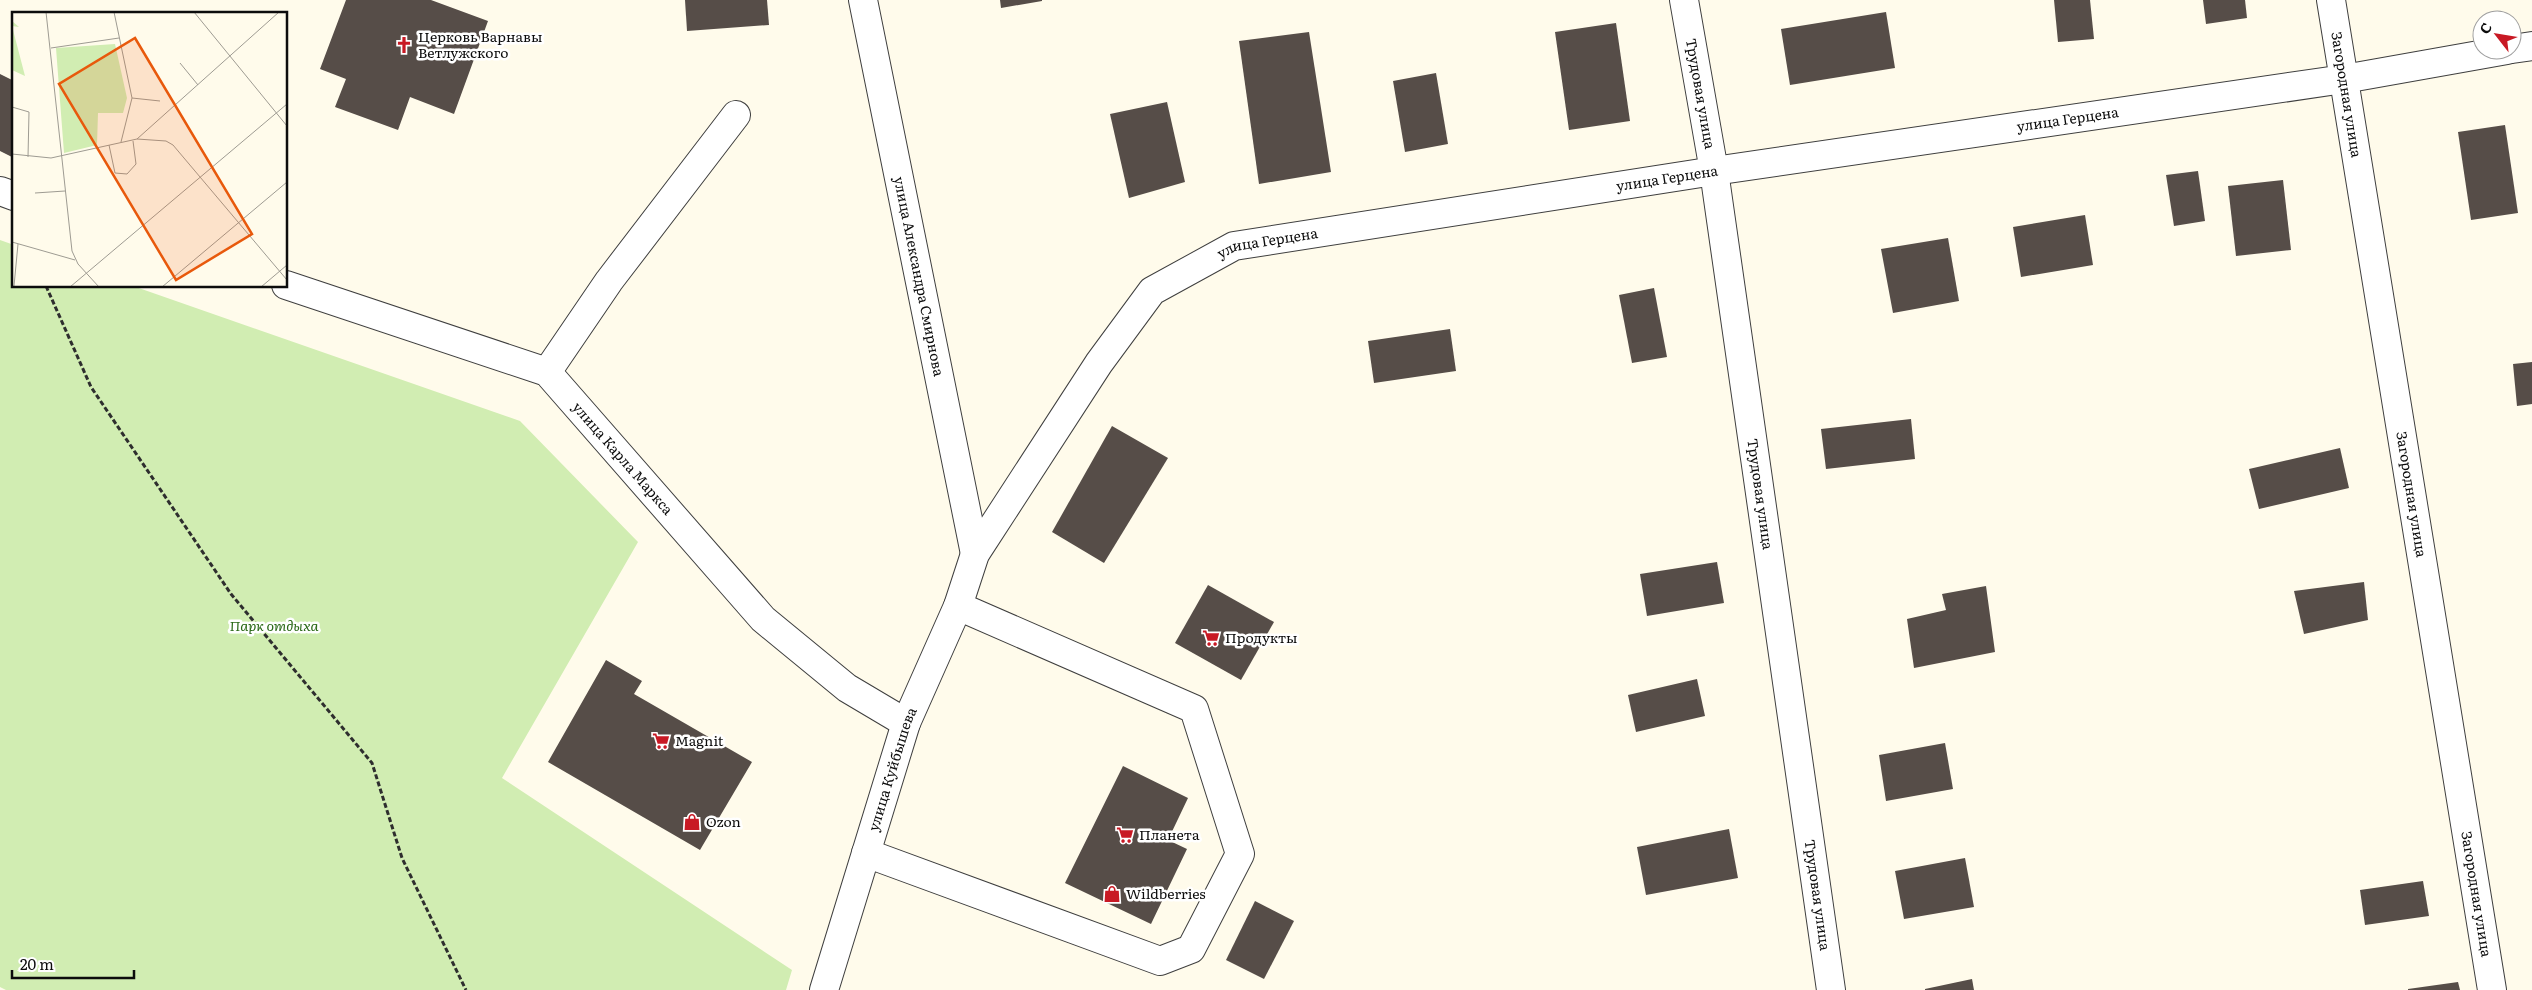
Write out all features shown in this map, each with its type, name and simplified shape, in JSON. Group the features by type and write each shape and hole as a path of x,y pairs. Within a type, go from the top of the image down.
{"street":[{"name":"улица Александра Смирнова","path":"863,0 975,554"},
{"name":"Трудовая улица","path":"1684,0 1714,171 1831,990"},
{"name":"Загородная улица","path":"2331,0 2492,990"},
{"name":"улица Герцена","path":"975,554 1098,363 1152,292 1234,246 1714,171 2344,79 2472,56"},
{"path":"288,286 547,372 609,281 736,115"},
{"path":"0,191 12,195"},
{"name":"улица Карла Маркса","path":"547,372 763,619 847,688 906,722"},
{"name":"улица Куйбышева","path":"824,990 906,722 958,606 975,554"},
{"path":"866,853 1160,961 1191,949 1240,854 1194,709 958,606"}],"path":[{"path":"47,288 91,387 231,594 372,763 402,858 466,990"}],"green space":[{"name":"Парк отдыха","path":"0,240 12,244 12,288 139,288 520,421 638,542 502,778 792,970 786,990 6,990 0,987"}],"building":[{"name":"Церковь Варнавы Ветлужского","path":"346,0 431,0 488,21 454,114 410,97 398,130 335,107 346,79 320,69"},
{"path":"685,0 767,0 769,25 687,31"},
{"path":"1000,0 1042,0 1042,1 1001,8"},
{"path":"2054,0 2090,0 2094,39 2058,42"},
{"path":"2203,0 2245,0 2247,18 2206,24"},
{"path":"1886,12 1895,68 1790,85 1781,29"},
{"path":"1616,23 1630,121 1569,130 1555,32"},
{"path":"1309,32 1331,172 1259,184 1239,41"},
{"path":"1436,73 1448,144 1405,152 1393,81"},
{"path":"0,74 12,80 12,157 0,151"},
{"path":"1167,102 1185,182 1129,198 1110,114"},
{"path":"2505,125 2518,213 2471,220 2458,132"},
{"path":"2198,171 2205,221 2174,226 2166,175"},
{"path":"2283,180 2291,250 2236,256 2228,186"},
{"path":"2085,215 2093,265 2021,277 2013,227"},
{"path":"1948,238 1959,301 1893,313 1881,249"},
{"path":"1654,288 1667,357 1632,363 1619,295"},
{"path":"1450,329 1456,371 1374,383 1368,341"},
{"path":"2532,362 2532,404 2517,406 2513,364"},
{"path":"1911,419 1915,459 1826,469 1821,429"},
{"path":"1112,426 1168,458 1104,563 1052,532"},
{"path":"2340,448 2349,488 2259,509 2249,469"},
{"path":"1717,562 1724,603 1647,616 1640,574"},
{"path":"2364,582 2368,620 2304,634 2294,591"},
{"path":"1208,585 1274,622 1241,680 1175,643"},
{"path":"1986,586 1995,652 1914,668 1907,619 1946,610 1942,594"},
{"path":"606,660 642,681 634,694 752,762 700,850 548,762"},
{"path":"1697,679 1705,716 1636,732 1628,695"},
{"path":"1945,743 1953,789 1886,801 1879,755"},
{"path":"1123,766 1188,798 1168,840 1187,849 1151,924 1065,883"},
{"path":"1729,829 1738,878 1646,895 1637,847"},
{"path":"1965,858 1974,907 1904,919 1895,871"},
{"path":"2423,881 2429,916 2365,925 2360,890"},
{"path":"1255,901 1294,921 1264,979 1226,960"},
{"path":"1972,979 1974,990 1925,990 1925,989"},
{"path":"2458,982 2460,990 2408,990 2408,989"}],"place":[{"name":"Церковь Варнавы Ветлужского","path":"404,45"},
{"name":"Продукты","path":"1211,638"},
{"name":"Magnit","path":"661,741"},
{"name":"Ozon","path":"692,822"},
{"name":"Планета","path":"1125,835"},
{"name":"Wildberries","path":"1112,894"}]}
